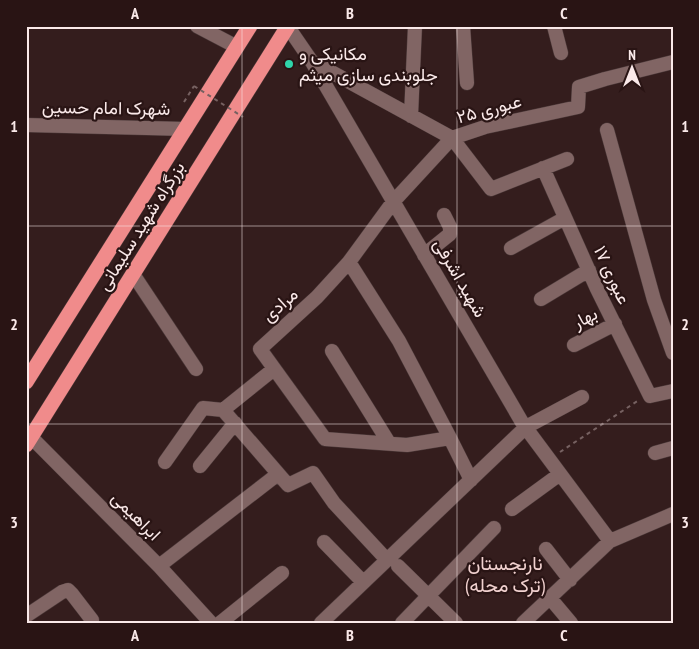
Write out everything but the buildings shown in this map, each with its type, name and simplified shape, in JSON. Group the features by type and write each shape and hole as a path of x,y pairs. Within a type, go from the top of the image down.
{"highway":[{"name":"بزرگراه شهید سلیمانی","path":"26,382 250,26"},
{"name":"بزرگراه شهید سلیمانی","path":"29,441 288,27"}],"street":[{"path":"197,26 237,48"},
{"path":"411,116 415,26"},
{"path":"463,26 467,83"},
{"path":"554,26 561,53"},
{"name":"شهید اشرفی","path":"288,27 312,62 526,427 610,541"},
{"name":"عبوری ۲۵","path":"312,62 452,138 485,127 578,107 579,87 605,78 673,62"},
{"name":"شهرک امام حسین","path":"26,125 186,129"},
{"path":"606,130 654,300 673,353"},
{"path":"452,138 491,189 567,159"},
{"name":"مرادی","path":"389,444 325,439 260,349 317,297 349,262 393,202 452,138"},
{"name":"عبوری ۱۷","path":"543,168 589,270 650,396"},
{"path":"424,255 450,234 450,227 444,215"},
{"path":"511,248 565,218"},
{"path":"349,262 399,341 471,480"},
{"path":"541,299 589,270"},
{"path":"133,274 196,369"},
{"name":"بهار","path":"574,345 615,324"},
{"path":"332,351 389,444 407,445 450,438"},
{"path":"223,410 274,369"},
{"path":"650,396 673,391"},
{"path":"321,623 363,582 393,563 471,480 526,427 582,397"},
{"path":"165,462 203,408 223,410 288,485 313,473 334,503 456,623"},
{"path":"200,466 235,423"},
{"name":"ابراهیمی","path":"29,441 159,566 211,623"},
{"path":"655,453 673,448"},
{"path":"159,566 278,474"},
{"path":"512,509 560,474"},
{"path":"523,623 610,541 672,518"},
{"path":"402,623 494,528"},
{"path":"324,542 363,582"},
{"path":"546,550 570,580"},
{"path":"220,623 282,573"},
{"path":"26,616 68,590 92,620"},
{"path":"550,598 571,623"}],"path":[{"path":"184,102 194,86 243,117"},
{"path":"549,459 644,397 650,396"}],"place":[{"name":"مکانیکی و جلوبندی سازی میثم","path":"289,64"}],"district":[{"name":"نارنجستان (ترک محله)","path":"505,574"}]}
